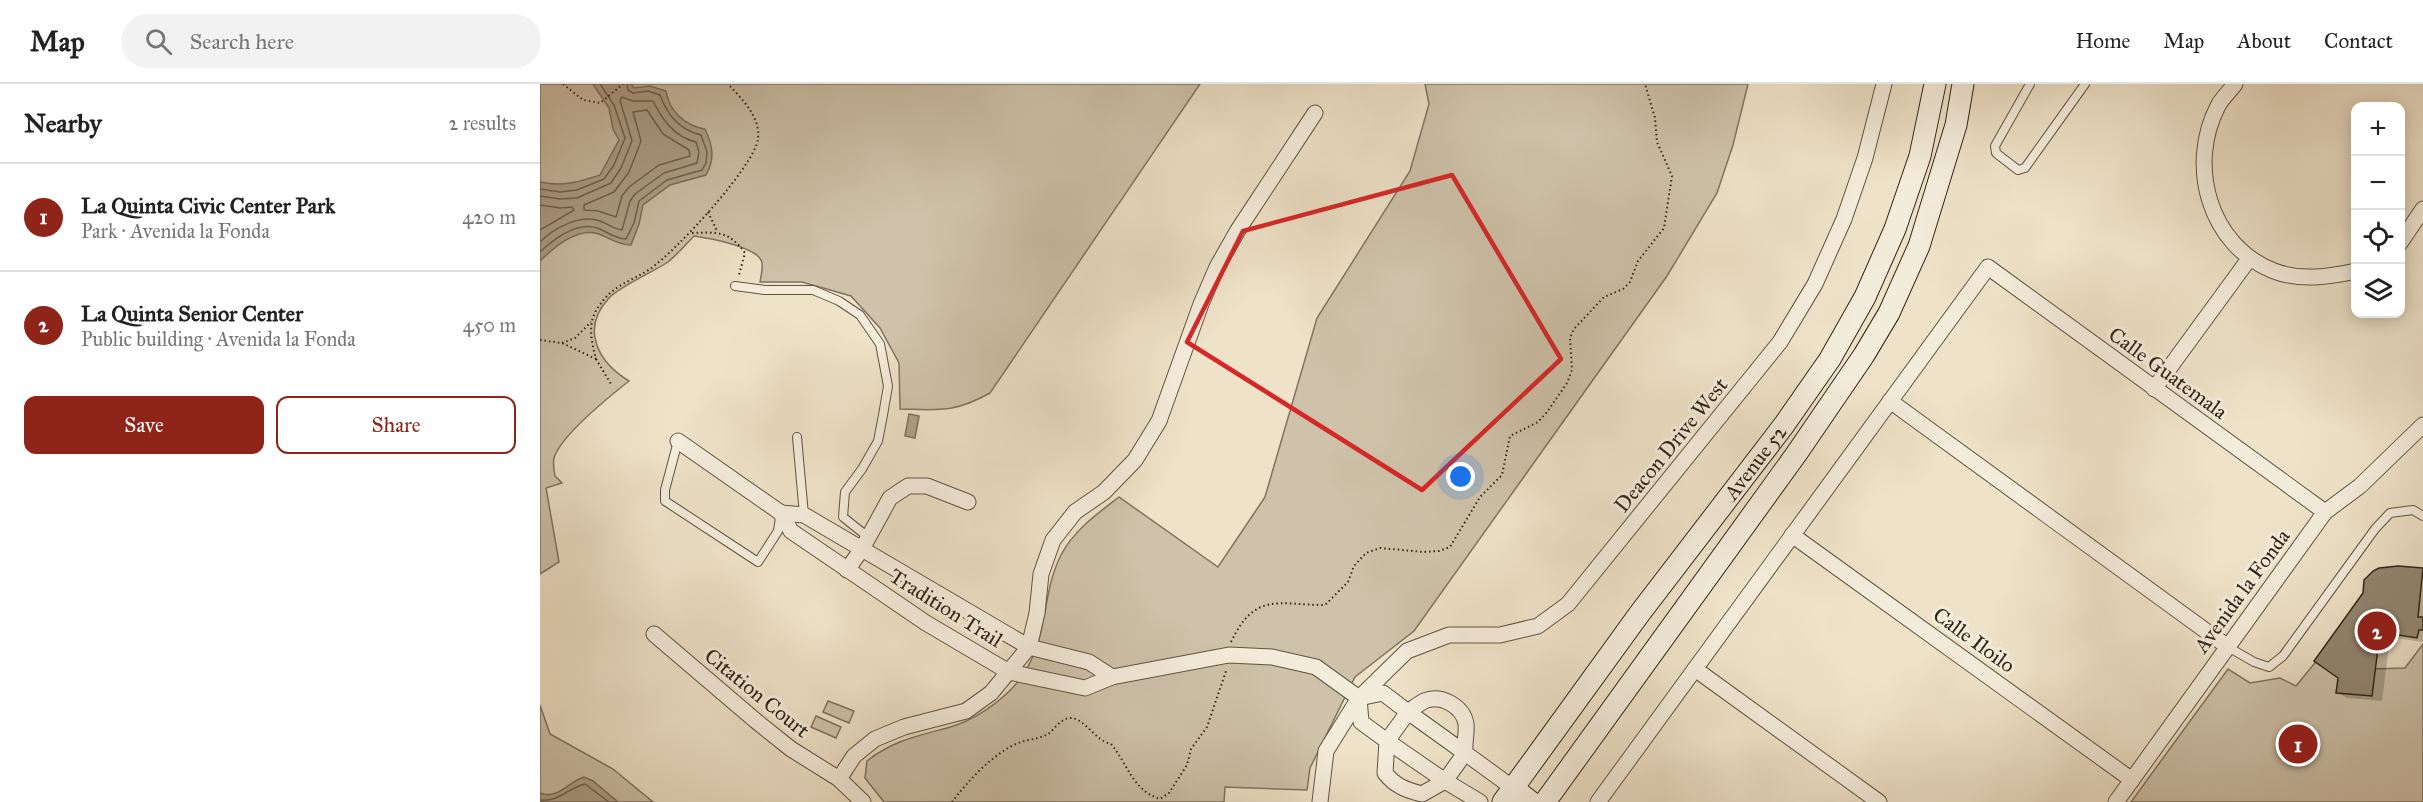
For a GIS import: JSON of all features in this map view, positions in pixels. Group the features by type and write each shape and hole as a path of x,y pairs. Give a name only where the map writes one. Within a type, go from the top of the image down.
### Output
{"main road":[{"name":"Avenue 52","path":"1508,795 1640,613 1784,425 1830,359 1865,297 1895,229 1920,156 1935,84"},
{"name":"Avenue 52","path":"1545,802 1797,453 1864,356 1888,313 1919,246 1956,125 1963,84"},
{"path":"1508,795 1531,802"}],"street":[{"name":"Deacon Drive West","path":"1320,802 1326,751 1359,698 1407,651 1449,635 1500,635 1538,626 1568,604 1589,581 1780,342 1815,284 1844,219 1865,158 1884,84"},
{"path":"2235,84 2219,104 2208,131 2202,162 2207,192 2215,216 2228,236 2249,259 2276,272 2305,278 2351,272"},
{"path":"839,779 854,756 875,739 904,726 966,711 991,693 1029,647 1037,613 1041,574 1053,540 1075,512 1104,492 1135,460 1159,421 1201,304 1217,267 1238,230 1315,113"},
{"path":"2405,236 2423,209"},
{"path":"2154,389 2249,259"},
{"name":"Calle Guatemala","path":"1890,401 1988,267 2325,512"},
{"path":"1599,802 1890,401 2228,647"},
{"name":"Avenida la Fonda","path":"2116,802 2325,512 2360,486 2423,425"},
{"name":"Tradition Trail","path":"678,441 781,513 791,531 926,623 1009,672 1085,688 1112,677 1229,655 1272,657 1316,667 1359,698"},
{"path":"847,570 890,498 908,486 927,486 968,502"},
{"name":"Tradition Trail","path":"781,513 804,516 865,543 1029,647 1089,662 1112,677"},
{"name":"Calle Iloilo","path":"1792,535 2132,780"},
{"name":"Citation Court","path":"654,634 791,749 839,779 864,802"},
{"path":"1695,669 1879,802"},
{"path":"1480,802 1445,781 1360,722 1359,698 1383,693 1465,753 1508,795"},
{"path":"1439,699 1453,704 1461,712 1466,724 1465,753 1445,781 1422,794 1406,790 1393,783 1385,773 1387,741 1408,712 1425,701 1439,699"}],"lane":[{"path":"2030,84 1995,146 1996,153 2018,170 2025,168 2085,84"},
{"path":"735,286 765,290 813,290 839,301 860,315 880,344 888,386 884,415 878,441 866,463 845,492 843,517 865,543"},
{"path":"796,437 804,516"},
{"path":"678,441 665,490 665,501 758,562 778,531 781,513"},
{"path":"2228,647 2254,662 2269,667 2283,656 2375,529 2390,513 2413,510 2423,516"}],"path":[{"path":"562,84 583,100 600,103 623,84"},
{"path":"562,343 574,338 591,322 598,307 613,289 650,269 691,233 750,158 758,138 754,120 745,101 728,84"},
{"path":"952,802 967,782 994,759 1020,742 1049,733 1064,719 1070,718 1085,725 1101,742 1111,744 1140,788 1150,796 1160,799 1169,793 1187,765 1191,749 1207,727 1225,677 1231,640 1258,608 1271,603 1325,605 1348,582 1354,566 1366,553 1380,548 1424,552 1439,551 1450,547 1480,497 1502,475 1510,436 1538,422 1567,383 1572,370 1570,338 1574,329 1604,297 1623,289 1630,282 1638,261 1664,228 1672,176 1657,142 1655,118 1645,84"},
{"path":"708,213 718,232"},
{"path":"691,233 718,232 735,240 746,253 735,286"},
{"path":"591,322 592,344 596,359 611,384"},
{"path":"540,340 562,343 596,359"}],"highlighted area":[{"path":"1452,175 1561,359 1422,490 1187,342 1243,231"}],"shaded area":[{"path":"540,84 1200,84 990,393 966,404 937,410 900,409 899,363 880,328 851,296 802,282 760,282 762,263 759,257 732,244 694,236 668,262 614,294 600,310 594,333 601,355 629,381 576,427 558,449 554,458 555,476 562,483 546,488 559,562 540,574"},
{"path":"1425,84 1748,84 1733,145 1717,193 1667,276 1414,631 1355,677 1310,768 1307,790 1225,787 1224,802 884,802 865,778 867,761 895,744 957,725 976,716 993,705 1016,684 1035,652 1054,571 1061,555 1079,530 1119,497 1218,567 1265,497 1317,318 1410,171 1429,104"},
{"path":"2423,644 2423,802 2131,802 2228,669 2250,683 2280,678 2296,686 2318,659 2370,669 2405,668"},
{"path":"828,701 854,711 849,723 823,712"},
{"path":"540,705 550,734 613,769 653,802 540,802"},
{"path":"816,716 841,727 836,738 811,727"}],"water":[{"path":"593,84 631,84 634,88 650,86 666,91 674,111 679,116 691,125 705,129 710,141 711,163 706,175 670,185 643,205 631,245 621,244 595,233 580,234 558,245 540,261 540,182 563,184 600,175 619,140 613,129 609,108"},
{"path":"909,414 919,416 915,438 905,436"},
{"path":"584,777 593,781 618,802 540,802 540,793 546,795 558,792"}],"building":[{"path":"2398,566 2423,568 2418,617 2423,617 2423,630 2419,630 2417,638 2380,632 2372,696 2336,693 2338,678 2314,661 2363,593 2364,580 2379,568"}],"place":[{"name":"La Quinta Senior Center","path":"2377,631"},
{"name":"La Quinta Civic Center Park","path":"2298,744"}]}
